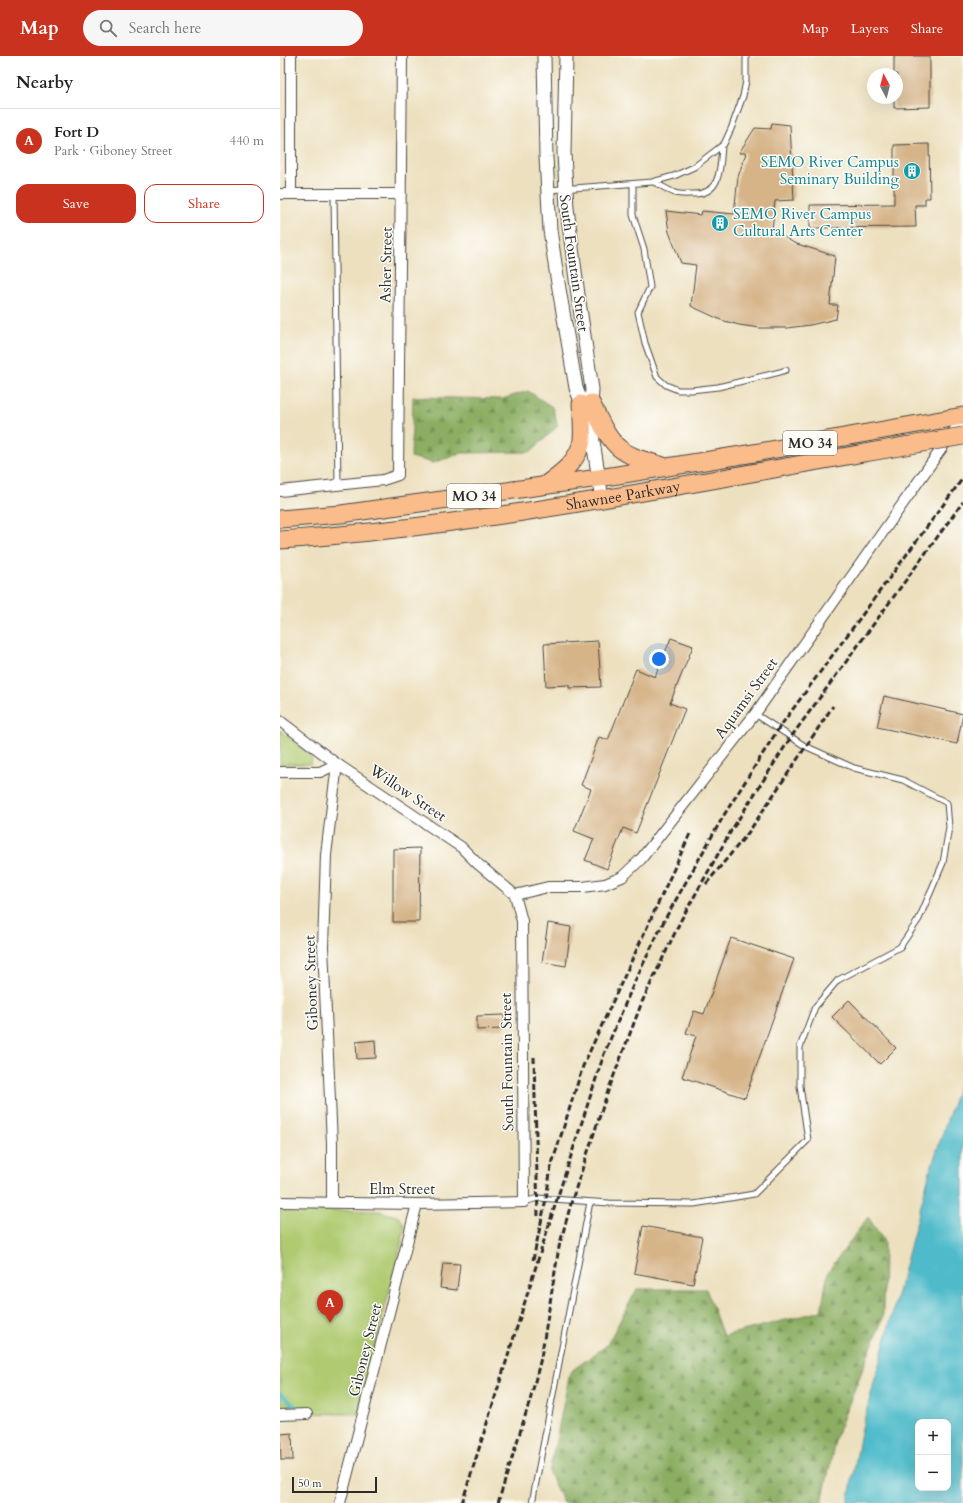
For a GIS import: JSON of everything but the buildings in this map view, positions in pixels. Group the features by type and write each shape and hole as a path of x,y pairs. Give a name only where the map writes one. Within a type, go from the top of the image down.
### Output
{"highway":[{"path":"586,404 619,448 638,458 667,467"},
{"path":"542,486 564,471 577,455 582,440 586,404"},
{"name":"Shawnee Parkway","path":"280,519 341,514 599,478 963,417"},
{"name":"Shawnee Parkway","path":"280,540 475,518 602,499 963,436"}],"street":[{"path":"291,56 291,194"},
{"name":"Asher Street","path":"338,485 383,480 398,475 402,56"},
{"name":"South Fountain Street","path":"544,56 550,230 556,277 576,388 586,404 590,422 602,499"},
{"name":"South Fountain Street","path":"566,56 564,153 567,208 592,389 586,404"},
{"path":"280,194 401,194"},
{"name":"Aquamsi Street","path":"515,895 548,887 583,887 605,884 622,877 641,859 755,714 963,417"},
{"path":"280,491 338,485"},
{"name":"Willow Street","path":"280,721 337,764 462,847 478,864 515,895"},
{"path":"280,772 320,772 337,764"},
{"name":"Giboney Street","path":"332,1202 332,1143 323,947 326,855 337,764"},
{"name":"South Fountain Street","path":"515,895 522,921 524,1202"},
{"name":"Elm Street","path":"280,1202 332,1202 363,1204 524,1202"},
{"name":"Giboney Street","path":"340,1503 418,1204"},
{"path":"280,1415 307,1414"}],"lane":[{"path":"652,182 677,194 697,194 706,192 714,187 718,181 722,146 731,129 743,96 746,81 746,56"},
{"path":"548,190 652,182 674,176 694,167 722,146"},
{"path":"633,184 633,214 644,249 650,287 638,312 645,343 658,378 666,385 678,390 691,390 718,387 786,370"},
{"path":"334,194 338,485"},
{"path":"524,1202 538,1198 590,1202 694,1204 754,1194 808,1140 800,1086 800,1047 815,1007 838,980 900,947 919,919 942,863 948,827 947,803 903,780 854,768 805,746 755,714"},
{"path":"532,1503 590,1202"}],"green space":[{"path":"528,391 552,407 558,426 530,452 462,453 433,463 411,457 413,397 502,399"},
{"path":"280,730 312,756 311,764 280,764"},
{"path":"280,1210 379,1211 399,1217 404,1225 404,1232 358,1414 280,1413"},
{"path":"868,1217 884,1241 883,1318 836,1436 822,1503 563,1503 549,1473 570,1372 607,1345 637,1289 706,1289 723,1336 821,1311 828,1272"}],"water":[{"path":"963,1073 963,1503 848,1503 861,1432 930,1171"}],"waterway":[{"path":"280,1393 296,1407"}],"railway":[{"path":"462,1503 604,1054 634,983 665,919 724,815 779,728 963,478"},
{"path":"498,1503 531,1397 541,1358 559,1247 572,1200 608,1091 642,1002 681,920 731,831 791,737 963,502"},
{"path":"706,884 748,833 833,706"},
{"path":"533,1260 551,1167 583,1066 690,834"},
{"path":"534,1057 538,1217"}],"place":[{"name":"SEMO River Campus Seminary Building","path":"912,171"},
{"name":"SEMO River Campus Cultural Arts Center","path":"720,223"},
{"name":"Fort D","path":"330,1323"}]}
